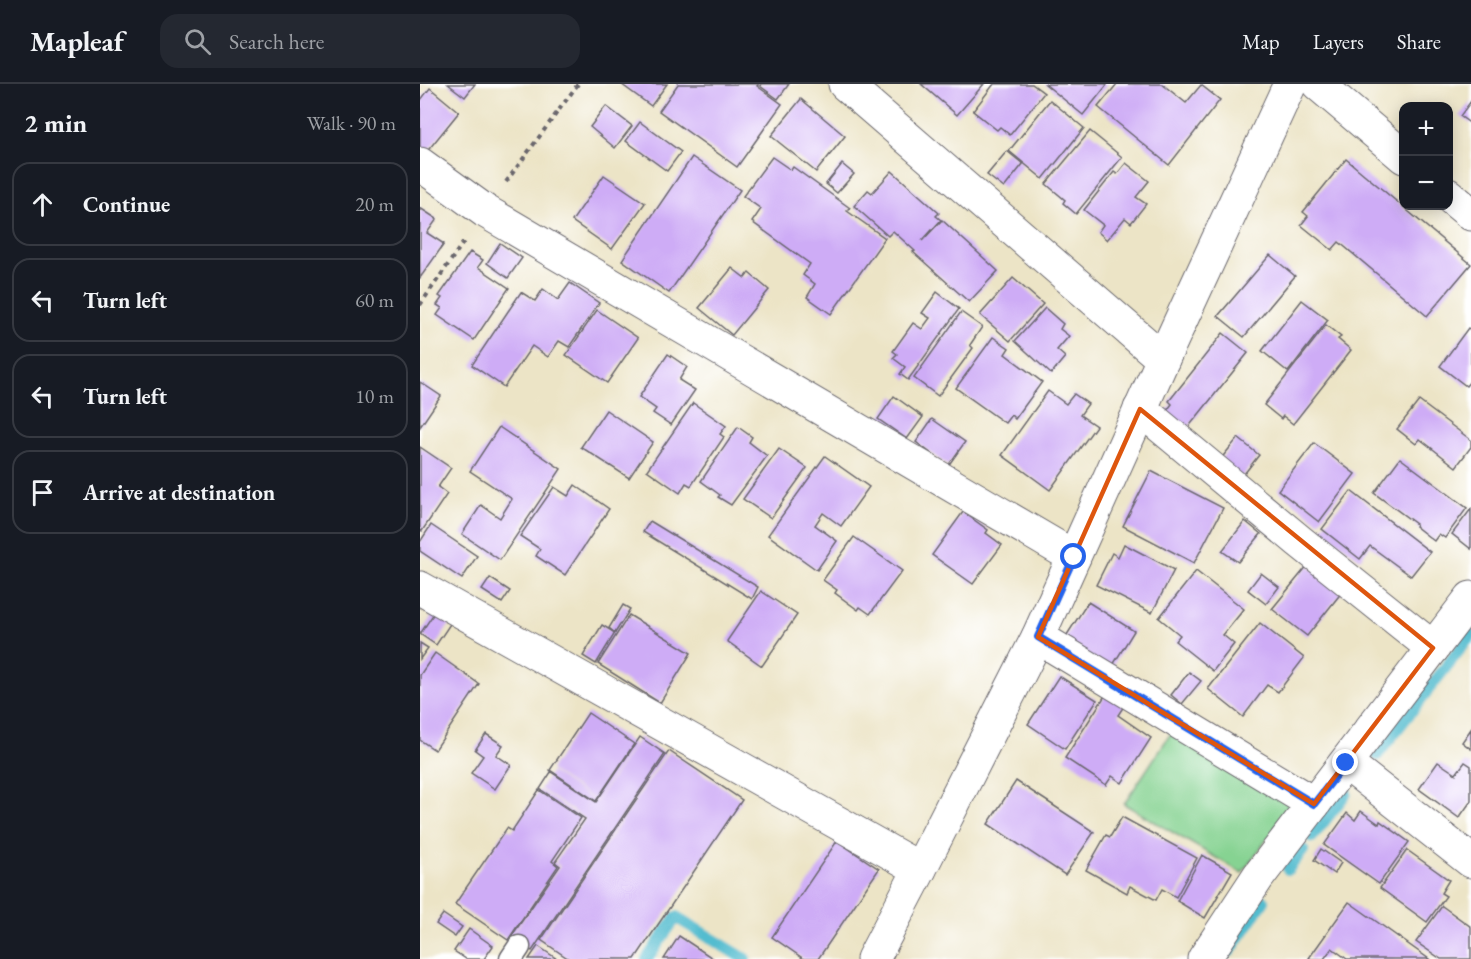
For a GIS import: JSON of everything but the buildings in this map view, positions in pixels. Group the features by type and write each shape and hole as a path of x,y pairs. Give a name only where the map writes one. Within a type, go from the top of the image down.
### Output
{"street":[{"path":"845,84 1163,359"},
{"path":"873,959 1038,637 1290,84"},
{"path":"1318,84 1403,156"},
{"path":"420,164 485,211 1074,557"},
{"path":"1453,198 1471,214"},
{"path":"1140,409 1433,648"},
{"path":"420,588 921,869"},
{"path":"1204,959 1258,877 1471,598"},
{"path":"1038,637 1314,804"},
{"path":"1346,763 1471,861"}],"path":[{"path":"420,305 578,84"}],"highlighted area":[{"path":"1140,409 1433,648 1314,804 1038,637"}],"green space":[{"path":"1173,730 1296,800 1242,873 1124,804"}],"waterway":[{"path":"1377,755 1471,635"},
{"path":"1312,837 1346,793"},
{"path":"1288,869 1303,850"},
{"path":"1230,951 1264,901"},
{"path":"647,959 676,917 745,959"}],"route":[{"path":"1074,557 1038,637 1314,804 1346,763"}]}
